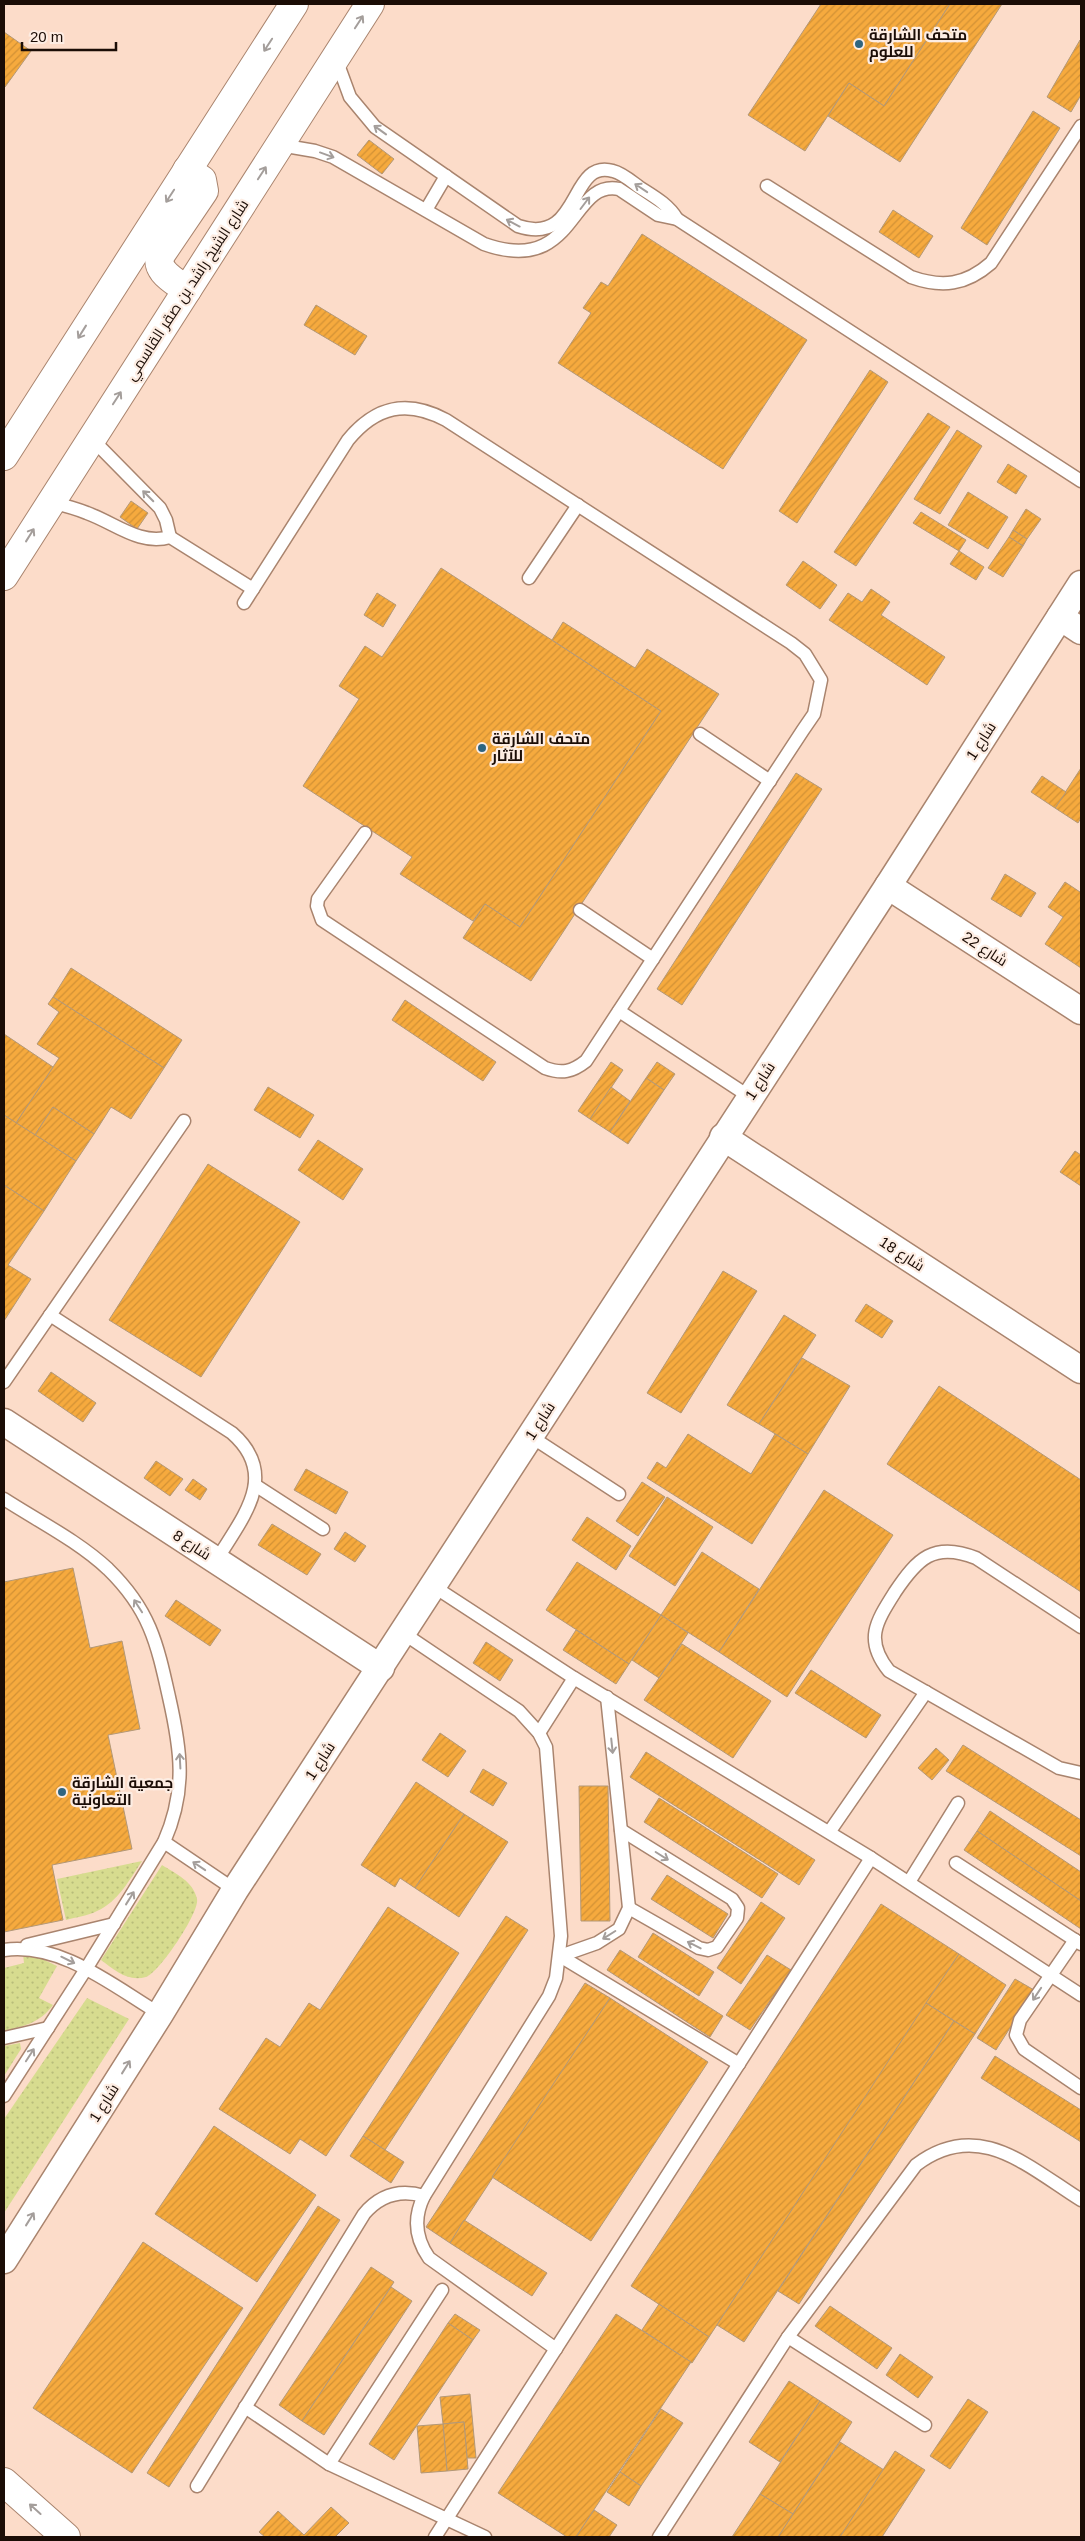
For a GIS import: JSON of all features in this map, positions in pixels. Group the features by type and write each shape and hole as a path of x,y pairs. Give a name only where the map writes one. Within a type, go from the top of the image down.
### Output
{"main road":[{"path":"4,456 294,4"},
{"name":"شارع الشيخ راشد بن صقر القاسمي","path":"4,576 370,4"},
{"path":"187,170 202,180 204,191 162,252 159,262 161,269 187,290"},
{"path":"4,2481 66,2537"}],"street":[{"name":"شارع 1","path":"4,2260 160,2014 234,1890 403,1633 723,1138 888,886 1071,624 1081,584"},
{"name":"شارع 22","path":"888,886 1081,1011"},
{"name":"شارع 18","path":"723,1138 1081,1370"},
{"name":"شارع 8","path":"4,1422 380,1668"}],"lane":[{"path":"336,58 350,97 366,118 508,220 528,230 551,228 560,220 585,180 591,174 605,170 622,175 667,206 677,219 1081,481"},
{"path":"768,186 911,276 927,283 945,284 962,282 978,274 991,263 1081,126"},
{"path":"280,145 315,151 333,157 484,244 510,251 524,251 551,242 562,234 590,197 603,188 619,189 658,215 677,219"},
{"path":"426,210 446,176"},
{"path":"244,603 348,440 360,425 375,415 393,408 411,408 430,411 791,643 805,654 821,680 820,696 814,714 586,1061 577,1068 567,1072 556,1072 545,1068 328,925 318,914 318,899 365,833"},
{"path":"91,438 160,508 166,520 170,537"},
{"path":"50,502 88,513 141,538 155,540 170,537 254,588"},
{"path":"529,578 578,505"},
{"path":"700,734 770,780"},
{"path":"580,910 653,959"},
{"path":"619,1011 750,1097"},
{"path":"4,1382 184,1121"},
{"path":"50,1315 232,1433 241,1441 253,1462 255,1485 249,1506 216,1561"},
{"path":"530,1436 619,1494"},
{"path":"255,1485 323,1529"},
{"path":"4,1499 89,1554 107,1568 136,1603 157,1643 179,1743 179,1794 174,1820 164,1842 86,1969 4,2096"},
{"path":"1081,1626 976,1558 963,1552 949,1551 928,1556 911,1568 879,1618 874,1631 875,1646 880,1660 889,1671 1059,1768 1081,1773"},
{"path":"433,1586 574,1678 830,1832 1081,1995"},
{"path":"403,1633 519,1711 539,1733 546,1748 560,1916 560,1956 556,1978 549,1996 424,2196 418,2208 417,2235 421,2247 429,2258 556,2348"},
{"path":"539,1733 574,1678"},
{"path":"830,1832 926,1692"},
{"path":"560,1956 597,1943 619,1928 630,1908 607,1697"},
{"path":"909,1882 958,1803"},
{"path":"621,1830 732,1899 738,1908 737,1918 717,1947 708,1950 699,1948 630,1908"},
{"path":"164,1842 234,1890"},
{"path":"435,2537 871,1858"},
{"path":"956,1863 1078,1942 1050,1974 1020,2020 1016,2035 1024,2049 1081,2088"},
{"path":"4,1950 114,1924"},
{"path":"17,1948 46,1952 86,1969 160,2014"},
{"path":"560,1956 739,2064"},
{"path":"4,2038 48,2028"},
{"path":"659,2537 788,2337 905,2177 929,2155 960,2145 976,2144 992,2148 1007,2154 1081,2200"},
{"path":"197,2486 368,2210 380,2199 390,2195 413,2193 424,2196"},
{"path":"329,2464 442,2290"},
{"path":"788,2337 925,2425"},
{"path":"245,2407 329,2464 485,2537"}],"green space":[{"path":"142,1861 123,1889 111,1902 93,1913 66,1920 57,1879"},
{"path":"162,1865 192,1887 197,1899 196,1906 186,1928 160,1965 146,1977 133,1978 116,1971 101,1960"},
{"path":"23,1954 38,1957 57,1966 39,1998 53,2005 37,2020 4,2031 4,1968 24,1963"},
{"path":"87,1998 129,2019 4,2213 4,2119"},
{"path":"20,2043 21,2049 4,2076 4,2046"}],"building":[{"name":"متحف الشارقة للعلوم","path":"821,4 950,4 884,106 849,83 805,151 748,115"},
{"name":"متحف الشارقة للعلوم","path":"950,4 1002,4 900,162 828,116 849,83 884,106"},
{"path":"4,32 31,51 5,87 4,85"},
{"path":"1080,40 1081,95 1071,112 1047,97"},
{"path":"1033,111 1060,128 987,245 961,228"},
{"path":"369,140 394,159 382,174 357,155"},
{"path":"893,210 933,236 919,258 879,232"},
{"path":"642,234 807,340 723,469 558,363 591,313 583,308 601,282 608,286"},
{"path":"316,305 367,336 355,355 304,325"},
{"path":"870,370 888,382 797,523 779,511"},
{"path":"928,413 950,427 856,566 834,552"},
{"path":"957,430 982,446 940,514 914,499"},
{"path":"1008,464 1027,476 1016,494 997,482"},
{"path":"968,492 1008,517 988,549 948,525"},
{"path":"131,501 148,513 137,529 120,517"},
{"path":"1026,509 1041,519 1027,539 1013,530"},
{"path":"921,512 966,540 959,551 913,523"},
{"path":"1013,530 1027,539 1023,546 1009,537"},
{"path":"1009,537 1023,546 1003,577 988,568"},
{"path":"959,551 984,567 976,580 950,564"},
{"path":"803,561 837,585 820,609 786,585"},
{"name":"متحف الشارقة للآثار","path":"441,568 661,711 520,927 485,904 473,921 400,874 412,857 303,786 359,699 339,686 365,646 382,657"},
{"path":"871,589 890,602 881,615 945,657 927,685 829,620 848,593 862,602"},
{"path":"377,593 396,605 383,627 364,615"},
{"name":"متحف الشارقة للآثار","path":"563,622 635,668 647,649 719,694 531,981 463,938 485,904 520,927 661,711 552,640"},
{"path":"1081,768 1081,818 1078,823 1055,808"},
{"path":"796,773 822,789 682,1005 657,989"},
{"path":"1042,776 1066,792 1055,808 1031,792"},
{"path":"1005,874 1036,893 1021,917 991,899"},
{"path":"1065,882 1080,892 1081,890 1081,968 1045,944 1063,917 1048,907"},
{"path":"71,968 182,1040 164,1068 53,997"},
{"path":"53,997 164,1068 131,1119 111,1107 94,1134 53,1107 35,1135 16,1123 59,1058 37,1044 59,1012 48,1004"},
{"path":"405,1000 496,1062 483,1081 392,1020"},
{"path":"4,1034 53,1067 16,1123 4,1115"},
{"path":"611,1062 623,1070 590,1119 578,1111"},
{"path":"657,1062 675,1074 664,1090 646,1078"},
{"path":"646,1078 664,1090 628,1144 610,1132"},
{"path":"268,1087 314,1115 300,1138 254,1110"},
{"path":"611,1087 630,1101 610,1132 590,1119"},
{"path":"53,1107 94,1134 76,1161 35,1135"},
{"path":"4,1115 76,1161 44,1211 4,1185"},
{"path":"318,1140 363,1169 343,1200 298,1170"},
{"path":"1075,1151 1081,1155 1081,1186 1060,1172"},
{"path":"208,1164 300,1222 201,1377 109,1320"},
{"path":"4,1185 44,1211 8,1265 31,1279 4,1321"},
{"path":"723,1271 757,1291 681,1413 647,1393"},
{"path":"866,1304 893,1321 882,1338 855,1321"},
{"path":"784,1315 816,1335 759,1424 727,1405"},
{"path":"802,1358 850,1386 808,1454 759,1424"},
{"path":"51,1372 96,1403 83,1422 38,1391"},
{"path":"939,1386 1081,1480 1081,1592 887,1464"},
{"path":"688,1434 751,1474 775,1434 808,1454 752,1544 647,1478 657,1462 666,1468"},
{"path":"156,1461 183,1479 170,1496 144,1478"},
{"path":"306,1469 348,1492 336,1514 294,1490"},
{"path":"193,1479 207,1489 200,1500 185,1490"},
{"path":"642,1482 665,1497 638,1536 616,1521"},
{"path":"824,1490 893,1535 787,1697 719,1652"},
{"path":"667,1497 713,1527 675,1586 629,1556"},
{"path":"587,1517 631,1546 616,1570 572,1540"},
{"path":"272,1524 321,1554 307,1575 258,1545"},
{"path":"345,1532 366,1546 355,1562 334,1549"},
{"path":"702,1552 759,1589 719,1652 661,1615"},
{"path":"577,1562 661,1615 629,1664 546,1610"},
{"name":"جمعية الشارقة التعاونية","path":"73,1568 90,1648 122,1641 140,1729 108,1735 132,1849 52,1865 63,1920 4,1932 4,1582"},
{"path":"176,1600 221,1630 210,1646 165,1616"},
{"path":"661,1615 688,1633 659,1678 632,1660"},
{"path":"576,1630 629,1664 616,1684 563,1650"},
{"path":"486,1642 513,1660 500,1681 473,1663"},
{"path":"682,1644 771,1701 733,1758 644,1700"},
{"path":"811,1670 881,1715 866,1738 795,1693"},
{"path":"440,1733 466,1751 448,1777 422,1760"},
{"path":"963,1745 1081,1820 1081,1856 946,1771"},
{"path":"936,1748 949,1760 932,1780 918,1768"},
{"path":"646,1752 815,1860 799,1885 630,1777"},
{"path":"483,1769 507,1783 493,1806 470,1792"},
{"path":"416,1782 464,1814 415,1888 400,1878 395,1887 361,1865"},
{"path":"579,1786 608,1786 610,1921 581,1921"},
{"path":"659,1798 778,1874 762,1898 644,1822"},
{"path":"990,1811 1081,1872 1081,1901 977,1831"},
{"path":"464,1814 508,1842 459,1917 415,1888"},
{"path":"977,1831 1081,1901 1081,1929 964,1850"},
{"path":"667,1875 728,1914 713,1938 651,1899"},
{"path":"761,1902 785,1918 741,1984 717,1968"},
{"path":"881,1904 959,1954 709,2337 631,2286"},
{"path":"388,1907 459,1953 326,2156 300,2139 290,2154 219,2109 266,2038 280,2047 309,2003 320,2010"},
{"path":"506,1916 528,1930 385,2150 363,2136"},
{"path":"653,1933 714,1972 699,1996 638,1957"},
{"path":"620,1950 723,2016 710,2037 607,1970"},
{"path":"959,1954 1006,1985 975,2034 926,2003"},
{"path":"767,1955 791,1970 750,2030 726,2015"},
{"path":"1015,1979 1034,1990 996,2050 977,2038"},
{"path":"585,1983 610,1998 450,2243 426,2227"},
{"path":"610,1998 708,2062 591,2241 492,2177"},
{"path":"926,2003 954,2021 744,2342 717,2325"},
{"path":"954,2021 975,2034 799,2304 778,2291"},
{"path":"995,2056 1081,2110 1081,2142 981,2078"},
{"path":"214,2126 316,2195 257,2282 155,2214"},
{"path":"363,2136 404,2162 391,2183 350,2156"},
{"path":"318,2206 340,2220 169,2487 147,2473"},
{"path":"464,2220 547,2273 532,2296 450,2243"},
{"path":"143,2242 243,2308 132,2473 33,2408"},
{"path":"371,2267 394,2282 302,2421 279,2405"},
{"path":"391,2287 412,2301 324,2435 302,2421"},
{"path":"659,2304 709,2337 692,2363 642,2330"},
{"path":"830,2306 892,2348 877,2369 815,2326"},
{"path":"455,2314 480,2330 473,2340 448,2323"},
{"path":"616,2314 691,2362 576,2537 567,2537 498,2493"},
{"path":"448,2323 473,2340 394,2460 369,2444"},
{"path":"900,2354 933,2377 918,2398 886,2375"},
{"path":"789,2381 820,2401 780,2462 749,2442"},
{"path":"470,2394 476,2458 467,2458 464,2422 443,2424 440,2397"},
{"path":"968,2399 988,2412 950,2469 930,2456"},
{"path":"820,2401 852,2422 793,2514 760,2494"},
{"path":"661,2409 683,2423 641,2486 620,2472"},
{"path":"464,2422 468,2469 447,2471 443,2424"},
{"path":"443,2424 447,2471 421,2473 417,2426"},
{"path":"840,2442 884,2470 840,2537 778,2537"},
{"path":"895,2451 925,2470 882,2537 840,2537"},
{"path":"620,2472 641,2486 629,2506 607,2492"},
{"path":"760,2494 793,2514 778,2537 732,2537"},
{"path":"331,2507 349,2523 335,2537 265,2537 259,2532 278,2511 304,2535"},
{"path":"594,2510 617,2525 609,2537 576,2537"}],"place":[{"name":"متحف الشارقة للعلوم","path":"859,44"},
{"name":"متحف الشارقة للآثار","path":"482,748"},
{"name":"جمعية الشارقة التعاونية","path":"62,1792"}]}
